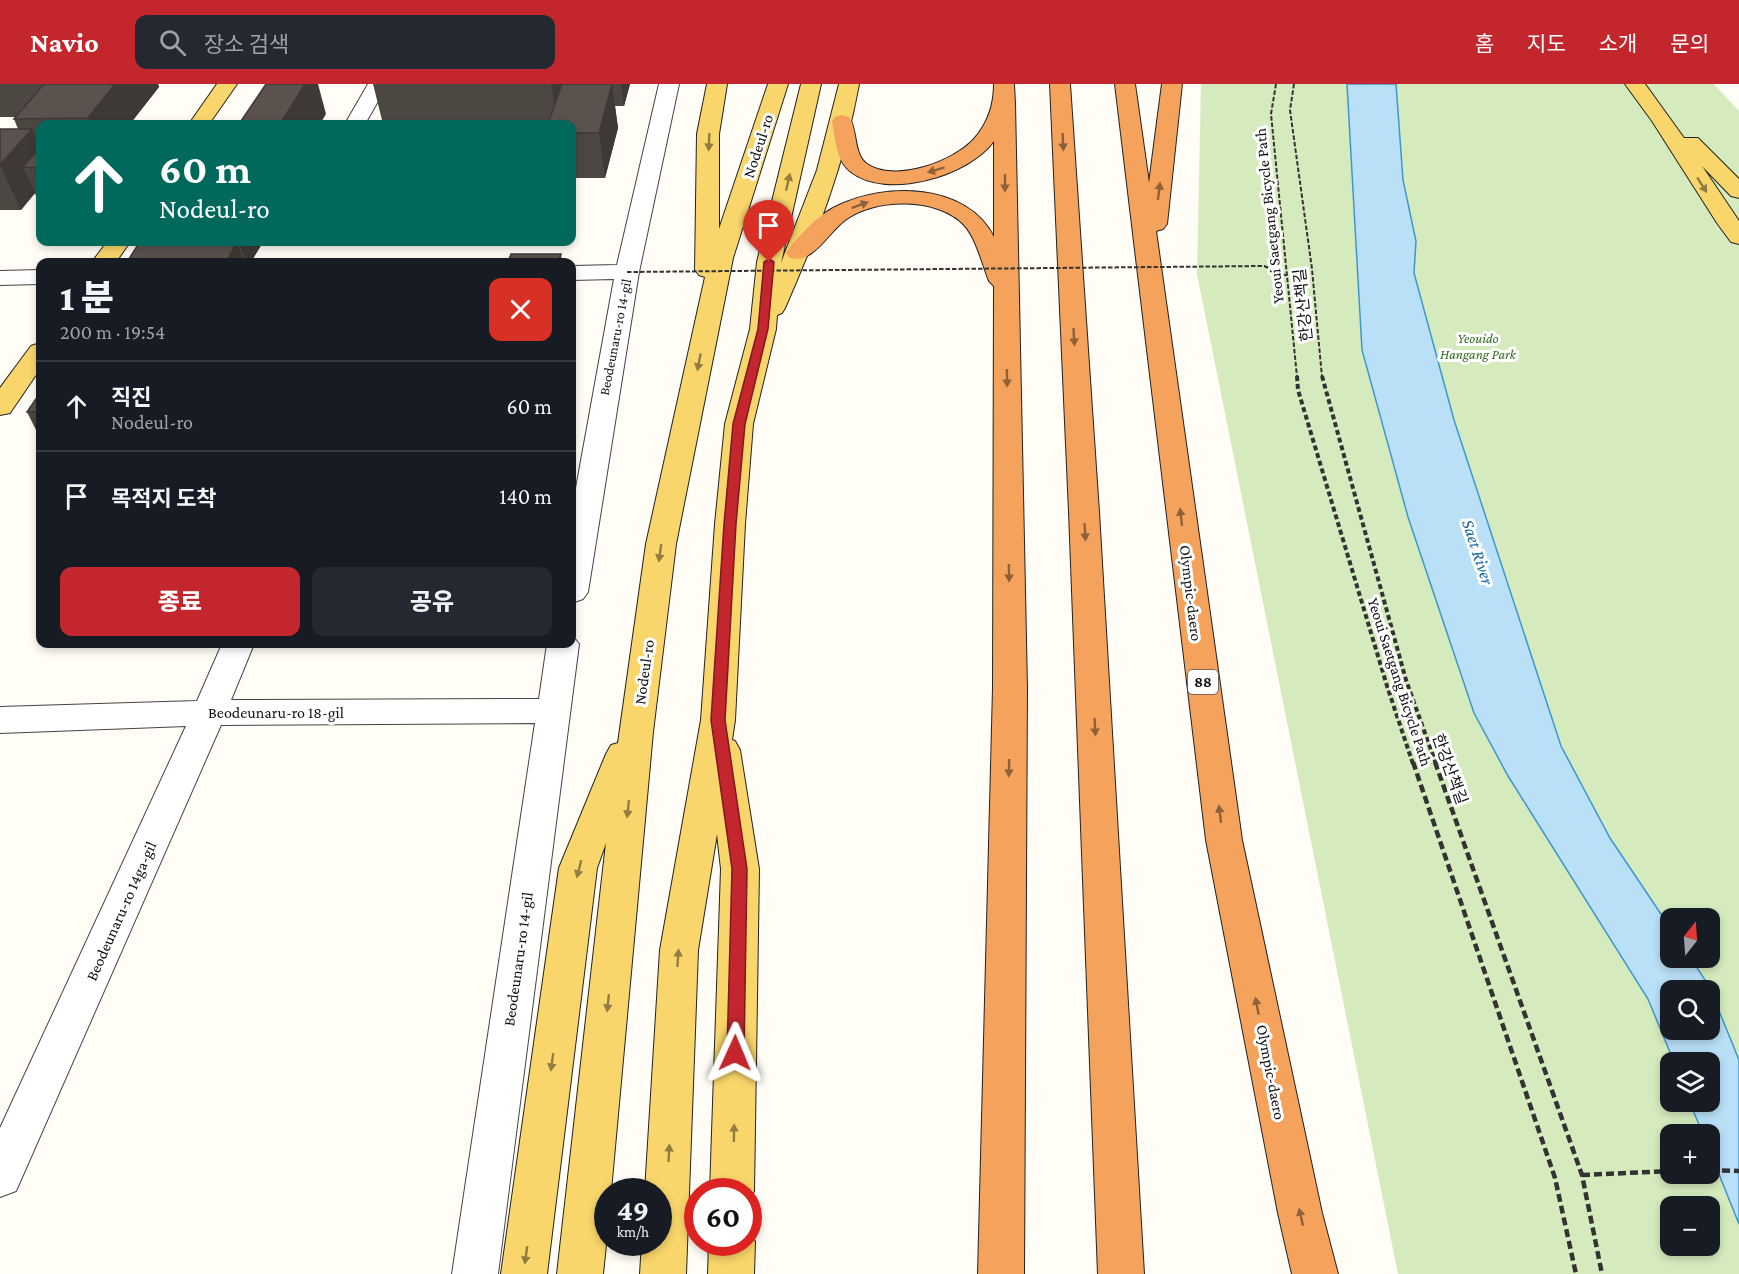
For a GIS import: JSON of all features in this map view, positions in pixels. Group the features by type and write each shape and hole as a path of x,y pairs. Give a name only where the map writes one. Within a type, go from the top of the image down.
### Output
{"highway":[{"path":"1060,84 1122,1274"},
{"name":"Olympic-daero","path":"1125,84 1224,840 1300,1213 1315,1274"},
{"path":"1149,270 1172,84"},
{"path":"843,121 849,155 859,168 874,174 902,177 934,172 961,161 981,145 1005,94"},
{"path":"1000,1274 1010,688 1005,94"},
{"path":"798,253 842,212 869,202 908,197 936,202 958,209 974,223 1006,293"}],"main road":[{"path":"202,120 227,84"},
{"path":"706,323 708,134 717,84"},
{"name":"Nodeul-ro","path":"580,1274 638,716 661,544 721,258 778,84"},
{"path":"663,1274 679,950 718,720 730,524 739,424 763,329 769,262 811,84"},
{"path":"763,329 798,253 843,121 849,84"},
{"path":"1635,84 1656,110 1739,191"},
{"path":"1656,110 1718,211 1739,237"},
{"path":"0,407 36,357"},
{"path":"524,1274 578,868 638,716"},
{"path":"718,720 740,869 732,1178"},
{"path":"731,1274 732,1256"}],"street":[{"path":"357,120 378,84"},
{"name":"Beodeunaru-ro 14-gil","path":"576,567 627,272 669,84"},
{"path":"576,273 627,272"},
{"path":"0,278 36,277"},
{"name":"Beodeunaru-ro 14ga-gil","path":"0,1176 236,648"},
{"name":"Beodeunaru-ro 14-gil","path":"475,1274 562,648"},
{"name":"Beodeunaru-ro 18-gil","path":"0,720 209,713 552,711"}],"path":[{"name":"Yeoui Saetgang Bicycle Path","path":"1276,84 1271,114 1298,390 1387,686 1555,1178 1576,1274"},
{"name":"한강산책길","path":"1294,84 1290,110 1312,269 1323,384 1406,680 1582,1175 1602,1274"},
{"path":"627,272 1264,266 1287,276"},
{"path":"1720,1170 1739,1171"},
{"path":"1582,1175 1660,1171"}],"green space":[{"name":"Yeouido Hangang Park","path":"1201,84 1714,84 1739,111 1739,1274 1398,1274 1197,274"}],"water":[{"name":"Saet River","path":"1347,84 1396,84 1403,180 1416,241 1414,273 1454,420 1561,746 1610,838 1660,913 1660,968 1697,968 1705,980 1660,980 1660,1028 1648,999 1508,776 1474,713 1408,517 1362,350"},
{"path":"1720,1013 1739,1060 1739,1224 1720,1177 1720,1124 1699,1124 1694,1112 1720,1112 1720,1052 1670,1052 1665,1040 1720,1040"}],"building":[{"path":"44,84 115,84 88,118 14,119"},
{"path":"266,84 305,84 282,120 242,120"},
{"path":"562,84 612,84 599,133 576,133 576,120 549,120"},
{"path":"0,129 32,129 0,165"},
{"path":"36,152 36,168 23,167"},
{"path":"137,246 235,246 228,258 130,258"},
{"path":"511,254 561,254 560,258 510,258"},
{"path":"36,399 36,412 27,412"}],"route":[{"path":"735,1053 740,869 718,720 730,524 739,424 763,329 769,262"}]}
